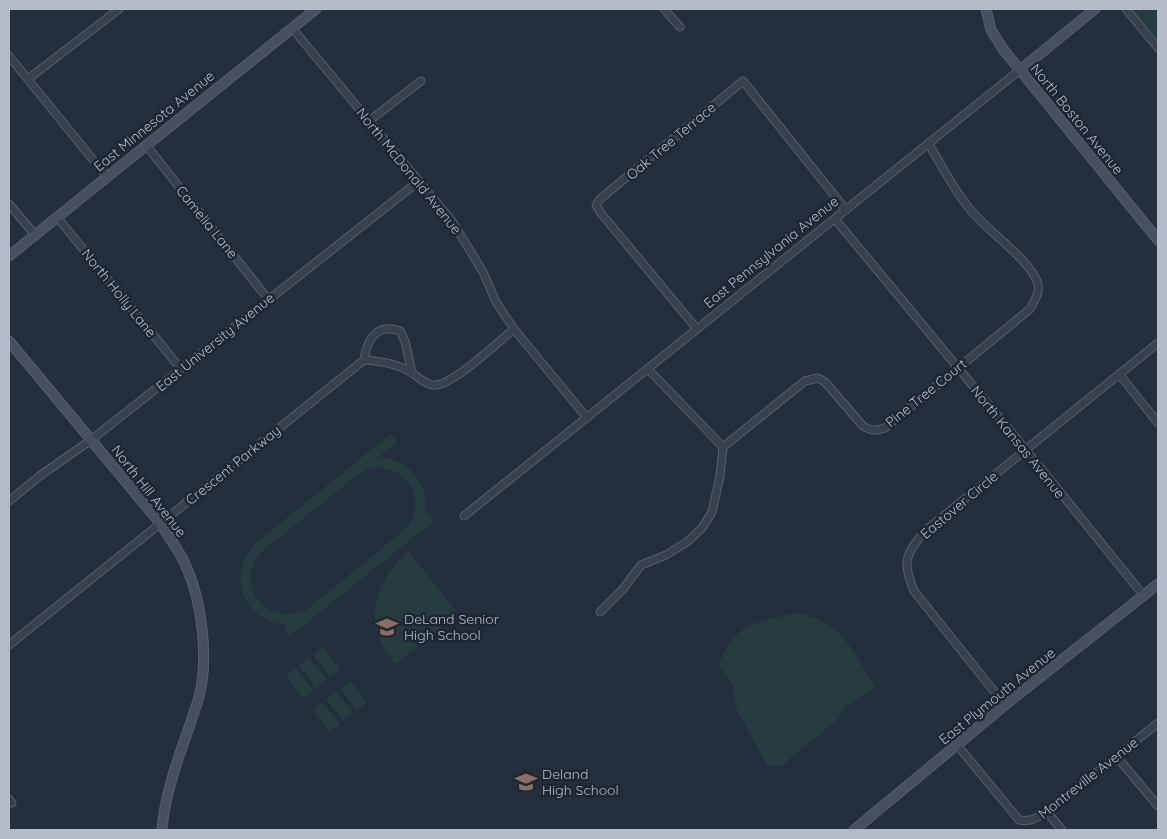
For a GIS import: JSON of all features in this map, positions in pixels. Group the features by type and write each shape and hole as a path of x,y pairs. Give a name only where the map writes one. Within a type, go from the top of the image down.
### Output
{"street":[{"path":"28,79 119,9"},
{"name":"East Minnesota Avenue","path":"9,256 316,9"},
{"path":"664,9 680,28"},
{"name":"North Boston Avenue","path":"986,9 991,30 1003,49 1158,240"},
{"name":"East Pennsylvania Avenue","path":"464,516 1095,9"},
{"path":"1126,9 1158,48"},
{"name":"North McDonald Avenue","path":"292,28 452,221 483,272 496,302 514,329 587,418"},
{"path":"9,56 107,176"},
{"path":"369,121 421,81"},
{"name":"Oak Tree Terrace","path":"697,329 596,205 600,199 743,81 846,210"},
{"name":"Pine Tree Court","path":"723,448 805,381 818,378 825,382 863,426 869,430 876,431 885,428 1030,309 1036,300 1037,281 1027,265 969,209 954,188 928,143"},
{"name":"Camelia Lane","path":"146,145 268,299"},
{"name":"East University Avenue","path":"9,501 41,475 91,440 419,181"},
{"path":"9,204 34,235"},
{"name":"North Holly Lane","path":"57,216 181,369"},
{"name":"North Kansas Avenue","path":"835,219 1144,596"},
{"path":"412,373 405,341 400,331 383,328 374,335 365,352 364,360 378,361 412,373 422,381 433,386 448,381 514,329"},
{"name":"North Hill Avenue","path":"9,341 160,523 186,565 195,589 201,621 203,648 199,695 166,804 162,830"},
{"name":"Eastover Circle","path":"1005,705 914,591 906,572 907,559 915,543 925,530 1158,343"},
{"name":"Crescent Parkway","path":"9,645 364,360"},
{"path":"600,612 623,589 641,565 666,555 687,542 702,528 712,512 719,480 723,448 648,369"},
{"path":"1119,374 1158,423"},
{"name":"East Plymouth Avenue","path":"854,830 958,746 1005,705 1158,584"},
{"name":"Montreville Avenue","path":"958,746 1019,820 1027,821 1036,819 1047,812 1158,723"},
{"path":"1117,757 1158,806"},
{"path":"1047,812 1062,830"}],"green space":[{"path":"1130,9 1158,9 1158,42"},
{"path":"391,434 397,442 379,457 400,463 415,475 421,483 424,492 425,514 428,512 435,520 290,636 284,628 287,625 271,622 258,615 249,605 243,594 242,567 248,553 258,541","holes":["377,467 389,469 407,480 415,498 412,519 406,529 306,610 292,614 279,613 267,609 253,591 251,579 253,566 260,553 356,476 366,470"]},
{"path":"408,551 455,610 455,616 396,664 378,635 375,606 379,591 386,578"},
{"path":"797,613 826,624 836,631 853,650 875,687 845,707 837,720 781,766 767,765 735,706 733,685 718,664 730,643 745,628 762,621"},
{"path":"323,647 340,669 330,677 313,655"},
{"path":"309,658 327,680 316,688 299,666"},
{"path":"296,668 313,690 303,698 286,676"},
{"path":"350,681 367,702 357,710 340,689"},
{"path":"336,691 353,713 343,721 326,699"},
{"path":"322,702 340,724 330,732 312,710"}],"place":[{"name":"DeLand Senior High School","path":"387,627"},
{"name":"Deland High School","path":"526,782"}]}
